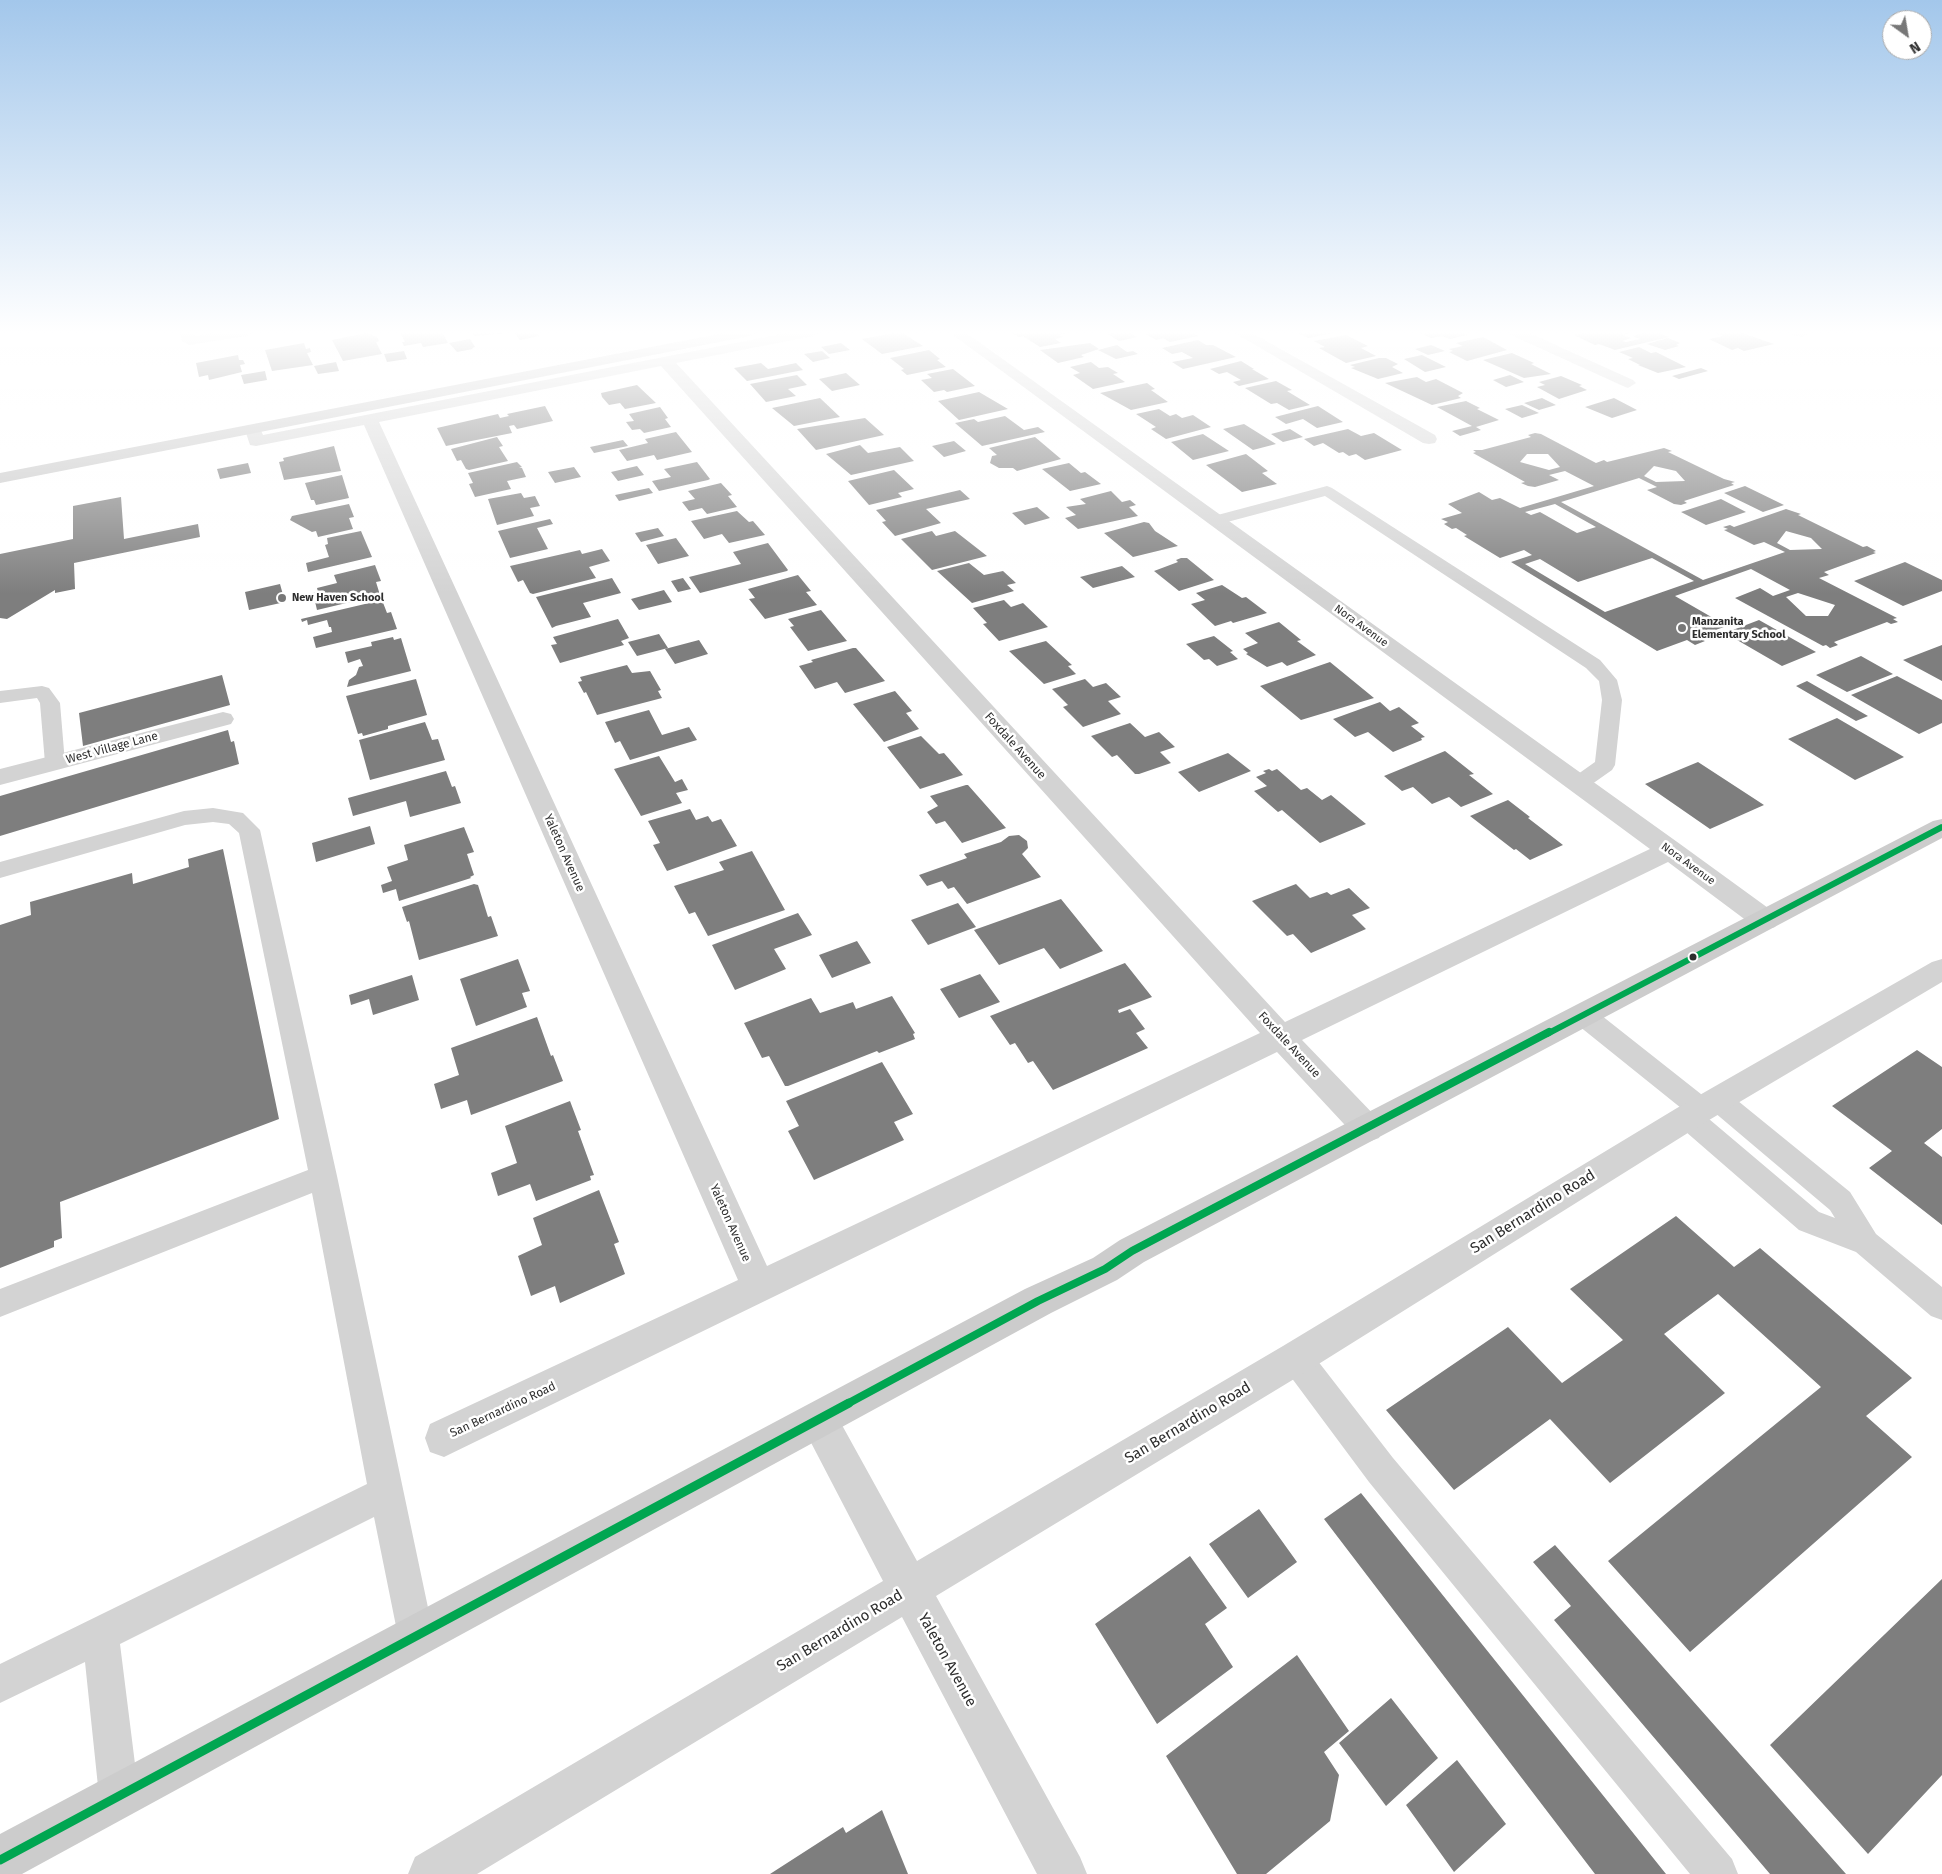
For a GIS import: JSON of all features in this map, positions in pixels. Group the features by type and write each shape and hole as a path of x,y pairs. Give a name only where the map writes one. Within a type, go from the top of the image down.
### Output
{"main road":[{"path":"0,478 306,419"},
{"path":"0,1860 819,1420 1038,1300 1105,1269 1132,1251 1942,827"}],"street":[{"path":"253,430 256,441 362,419"},
{"name":"Yaleton Avenue","path":"370,419 759,1288"},
{"name":"Foxdale Avenue","path":"718,419 1281,1037 1368,1128"},
{"name":"Nora Avenue","path":"1077,419 1765,920"},
{"path":"1394,419 1429,439"},
{"name":"West Village Lane","path":"0,777 223,719"},
{"name":"San Bernardino Road","path":"444,1438 1670,850"},
{"name":"San Bernardino Road","path":"432,1874 1296,1358 1703,1109 1942,969"},
{"name":"Yaleton Avenue","path":"819,1420 909,1590 1064,1874"}],"lane":[{"path":"1216,520 1327,491 1575,650 1593,664 1608,680 1612,700 1605,765 1578,784"},
{"path":"0,697 42,692 50,703 56,762"},
{"path":"0,870 184,818 213,815 235,818 249,830 323,1176 416,1636"},
{"path":"1583,1015 1703,1109 1809,1221 1866,1243 1942,1306"},
{"path":"0,1303 323,1176"},
{"path":"1296,1358 1381,1470 1717,1874"},
{"path":"0,1684 386,1493"},
{"path":"100,1635 119,1796"}],"building":[{"path":"474,419 552,419 553,421 517,429 514,425 509,426 512,433 446,446 437,428"},
{"path":"633,419 665,419 671,427 644,433 640,429 632,430 626,422 634,421"},
{"path":"786,419 827,419 794,426"},
{"path":"867,419 884,435 816,450 797,429"},
{"path":"972,419 978,422 989,419 1010,419 1024,430 1038,427 1045,432 982,446 955,423"},
{"path":"1144,419 1200,419 1211,427 1166,439 1151,429 1156,427"},
{"path":"1279,419 1301,419 1286,424"},
{"path":"1304,419 1339,419 1343,422 1317,428"},
{"path":"1460,419 1499,420 1476,427 1481,430 1460,436 1452,431 1472,426"},
{"path":"1244,424 1276,444 1253,450 1223,429"},
{"path":"1290,429 1303,437 1283,442 1271,434"},
{"path":"1348,429 1361,436 1374,433 1402,450 1365,460 1356,454 1349,456 1343,452 1339,453 1323,443 1314,446 1304,439"},
{"path":"676,432 692,452 657,460 654,455 627,461 619,450 648,443 645,439"},
{"path":"1203,434 1229,451 1193,460 1171,442"},
{"path":"1541,434 1596,463 1664,448 1672,451 1668,452 1724,479 1735,482 1731,483 1734,485 1684,501 1687,503 1681,505 1674,504 1647,490 1657,487 1639,478 1561,502 1703,580 1785,552 1764,542 1754,545 1724,530 1728,529 1723,527 1730,525 1734,527 1786,509 1801,514 1798,515 1863,547 1867,546 1876,551 1873,552 1876,553 1824,572 1829,575 1819,578 1897,618 1893,619 1898,622 1891,624 1887,622 1834,642 1838,645 1830,648 1826,645 1823,646 1735,598 1760,588 1773,596 1790,590 1751,569 1675,596 1727,626 1698,636 1705,641 1695,645 1687,640 1657,651 1511,562 1532,555 1524,550 1500,558 1464,536 1467,535 1456,528 1452,529 1444,524 1448,522 1441,519 1462,513 1448,504 1479,492 1492,500 1500,498 1520,508 1594,486 1565,471 1549,475 1559,480 1535,487 1528,486 1521,483 1525,482 1473,453 1476,452 1473,450 1482,450 1531,437 1528,435","holes":["1527,454 1548,454 1560,467 1549,470 1520,462","1654,466 1676,471 1685,481 1656,482 1644,476","1555,504 1596,527 1577,533 1540,512 1531,515 1525,512","1786,531 1811,538 1822,549 1790,550 1777,543","1652,558 1694,581 1605,612 1525,564 1540,559 1578,582","1798,593 1835,605 1828,616 1806,616 1786,597"]},
{"path":"497,437 503,446 499,447 508,461 469,470 466,469 461,460 457,461 451,449"},
{"path":"1035,437 1061,459 1017,471 1013,468 999,468 990,463 992,456 997,455 989,448"},
{"path":"623,440 628,446 594,453 590,447"},
{"path":"954,441 966,451 944,457 932,446"},
{"path":"860,445 868,453 900,447 914,461 851,475 826,454"},
{"path":"334,446 341,471 284,480 279,462 284,461 283,458"},
{"path":"1246,454 1268,471 1262,473 1277,484 1242,492 1206,465"},
{"path":"517,462 522,467 519,467 522,468 526,477 507,481 511,489 475,497 469,484 473,483 468,473"},
{"path":"697,462 710,479 659,491 652,481 671,477 664,469"},
{"path":"248,463 251,473 220,479 217,469"},
{"path":"1069,463 1081,473 1085,472 1101,484 1070,491 1042,469"},
{"path":"637,466 644,475 618,481 611,472"},
{"path":"574,467 581,477 555,483 548,472"},
{"path":"894,470 914,489 898,493 902,497 869,505 848,481"},
{"path":"342,475 349,498 316,505 314,500 311,500 305,483"},
{"path":"721,483 732,495 728,496 737,507 707,514 702,508 689,511 682,502 695,499 688,491"},
{"path":"1745,486 1784,505 1763,512 1724,493"},
{"path":"649,488 653,493 619,501 615,495"},
{"path":"960,490 970,499 926,509 941,523 895,536 882,522 886,521 876,510"},
{"path":"1111,491 1122,502 1130,500 1136,505 1129,507 1138,516 1078,529 1065,518 1076,515 1066,507 1086,504 1080,499"},
{"path":"521,493 524,498 535,496 540,506 530,508 534,516 497,525 488,499"},
{"path":"121,497 124,539 198,524 200,537 74,563 75,589 55,593 55,590 7,619 0,618 0,554 73,539 73,506"},
{"path":"1721,499 1746,512 1706,525 1681,512"},
{"path":"349,504 354,517 349,518 353,529 318,537 316,531 312,532 290,520 292,516"},
{"path":"1037,507 1050,518 1025,525 1012,513"},
{"path":"737,511 749,522 753,521 765,535 729,543 722,534 704,539 691,521"},
{"path":"550,519 553,524 537,528 548,549 510,558 498,531"},
{"path":"1144,522 1149,523 1155,531 1178,546 1133,557 1104,533"},
{"path":"658,528 664,536 641,542 635,533"},
{"path":"361,531 372,557 308,572 306,563 329,557 325,545 328,544 327,538"},
{"path":"932,531 936,536 955,531 987,556 932,570 901,539"},
{"path":"676,538 689,556 658,564 646,545"},
{"path":"768,543 787,571 700,593 689,577 741,564 733,552"},
{"path":"602,549 610,561 589,567 596,578 533,594 530,593 523,580 518,582 510,566 580,550 582,554"},
{"path":"1187,558 1214,580 1179,591 1154,571 1178,562 1176,560"},
{"path":"1905,562 1942,580 1942,591 1903,606 1854,581"},
{"path":"969,563 984,575 1003,571 1016,583 1007,585 1014,591 972,603 937,571"},
{"path":"375,565 381,581 376,582 380,595 317,610 313,593 318,592 317,588 337,583 334,575"},
{"path":"1122,566 1135,577 1093,588 1080,577"},
{"path":"798,575 811,591 806,592 817,605 765,619 749,599 755,598 748,589"},
{"path":"612,578 621,593 583,603 591,617 552,628 536,597"},
{"path":"683,578 691,589 678,592 671,581"},
{"path":"280,584 285,602 249,610 245,592"},
{"path":"1222,585 1242,598 1246,597 1267,613 1215,626 1191,604 1205,600 1196,593"},
{"path":"664,590 672,602 639,610 631,599"},
{"path":"382,600 387,613 391,612 397,629 316,648 313,637 332,632 331,627 329,627 327,620 308,625 307,620 302,622 301,619"},
{"path":"1004,600 1011,607 1023,603 1048,627 999,641 983,624 987,623 973,608"},
{"path":"821,610 847,641 808,651 790,627 794,626 788,619"},
{"path":"618,619 629,638 621,641 624,645 560,663 551,645 557,644 553,637"},
{"path":"1759,620 1816,652 1782,666 1725,633"},
{"path":"1279,622 1301,640 1297,641 1316,655 1287,666 1282,662 1267,667 1246,654 1248,653 1243,649 1258,643 1245,633"},
{"path":"659,634 668,648 637,656 628,642"},
{"path":"1214,636 1233,651 1230,652 1238,659 1217,666 1209,659 1204,660 1186,644"},
{"path":"393,637 394,640 401,638 411,671 347,687 349,680 356,675 359,667 363,666 360,659 348,663 345,652 372,646 371,642"},
{"path":"699,640 708,654 675,664 665,649"},
{"path":"1046,641 1072,665 1068,666 1076,674 1044,684 1009,651"},
{"path":"1942,645 1942,681 1903,660"},
{"path":"856,648 885,681 845,693 837,682 815,689 799,666 813,662 811,660"},
{"path":"1861,656 1893,674 1847,692 1816,675"},
{"path":"1330,662 1374,698 1301,720 1260,686"},
{"path":"627,665 632,673 650,671 661,690 658,691 662,698 597,715 586,692 584,693 578,682 582,681 580,677"},
{"path":"222,675 230,705 83,746 79,713"},
{"path":"1897,676 1942,700 1942,723 1919,734 1851,695"},
{"path":"416,679 427,715 388,726 388,729 363,736 362,733 358,734 346,696"},
{"path":"1085,679 1093,687 1106,683 1121,697 1108,701 1121,714 1083,727 1063,707 1068,705 1052,689"},
{"path":"1807,681 1868,716 1856,721 1796,686"},
{"path":"895,691 912,711 906,713 919,729 884,742 853,704"},
{"path":"1380,702 1390,711 1399,707 1419,723 1411,726 1425,737 1393,752 1368,732 1355,737 1333,719"},
{"path":"649,710 662,735 689,727 697,740 630,760 620,741 615,743 605,722"},
{"path":"1837,718 1904,757 1855,780 1788,739"},
{"path":"425,722 432,740 438,739 445,760 370,780 359,740"},
{"path":"1130,723 1145,737 1159,732 1175,747 1160,752 1171,763 1135,774 1117,755 1112,757 1091,736"},
{"path":"228,730 231,742 234,741 239,764 0,836 0,796"},
{"path":"921,736 939,754 944,753 963,775 920,789 887,747"},
{"path":"1445,751 1474,774 1469,775 1493,794 1461,807 1449,797 1432,804 1413,787 1402,791 1384,776"},
{"path":"1228,753 1251,771 1199,792 1178,772"},
{"path":"659,756 675,782 682,779 688,790 676,793 682,803 641,816 614,769"},
{"path":"1698,762 1764,805 1710,829 1645,784"},
{"path":"1269,769 1272,771 1277,769 1301,790 1307,788 1322,800 1331,795 1366,824 1320,843 1282,810 1278,812 1254,791 1267,786 1256,777 1266,773 1263,771"},
{"path":"446,771 452,787 455,786 461,803 410,817 406,801 353,816 348,798"},
{"path":"966,785 1006,828 962,843 945,821 936,824 927,812 938,806 930,796"},
{"path":"1508,800 1563,845 1530,860 1470,816"},
{"path":"690,809 696,820 708,816 712,822 721,819 737,846 667,871 653,845 660,843 648,821"},
{"path":"370,826 375,844 316,862 312,843"},
{"path":"464,827 474,852 467,854 474,875 471,878 399,901 396,889 383,893 381,885 392,881 387,867 408,860 404,845"},
{"path":"1019,835 1027,841 1028,848 1022,854 1041,877 967,904 954,887 948,889 942,881 927,886 919,875 967,858 964,854 1001,842 1009,836"},
{"path":"223,849 279,1119 60,1202 62,1238 54,1241 54,1247 0,1268 0,925 31,915 30,902 132,873 133,884 189,867 188,859"},
{"path":"752,851 785,910 708,936 695,912 689,914 674,886 724,870 719,862"},
{"path":"474,884 478,885 488,917 491,916 498,936 419,960 409,921 407,922 402,907"},
{"path":"1296,884 1310,898 1327,892 1331,895 1349,888 1370,908 1352,915 1366,929 1311,953 1293,934 1287,936 1252,901"},
{"path":"1061,899 1103,951 1060,969 1044,948 999,965 974,930"},
{"path":"958,903 976,927 928,945 911,920"},
{"path":"798,913 812,935 774,949 786,969 735,990 712,945"},
{"path":"857,941 871,963 832,978 819,955"},
{"path":"518,959 530,991 522,993 527,1007 476,1026 460,979"},
{"path":"1125,963 1152,997 1118,1010 1119,1013 1130,1009 1145,1029 1136,1033 1148,1048 1053,1090 1033,1061 1028,1063 1015,1043 1010,1045 990,1016"},
{"path":"980,974 1000,1002 959,1018 940,989"},
{"path":"412,975 419,1000 373,1015 369,999 351,1005 349,995"},
{"path":"892,996 915,1033 913,1034 915,1039 879,1053 877,1051 788,1086 785,1086 769,1056 762,1058 744,1023 811,998 820,1013 853,1002 856,1009"},
{"path":"537,1017 551,1056 553,1055 563,1081 471,1115 467,1100 441,1109 434,1084 459,1075 451,1048"},
{"path":"1917,1050 1942,1067 1942,1129 1924,1143 1942,1157 1942,1225 1869,1168 1892,1151 1832,1106"},
{"path":"882,1062 913,1114 894,1122 904,1140 814,1180 788,1131 799,1126 786,1101"},
{"path":"570,1101 581,1130 578,1131 594,1175 590,1176 591,1180 536,1201 530,1184 498,1196 491,1173 517,1163 505,1126"},
{"path":"599,1190 619,1242 614,1244 625,1274 560,1303 555,1286 531,1296 518,1256 542,1245 533,1218"},
{"path":"1676,1216 1734,1267 1760,1248 1912,1378 1866,1416 1912,1457 1690,1652 1608,1561 1821,1387 1718,1294 1664,1334 1725,1393 1610,1483 1550,1419 1454,1490 1386,1410 1508,1327 1562,1383 1623,1340 1570,1289"},
{"path":"1361,1493 1666,1874 1595,1874 1324,1519"},
{"path":"1259,1509 1297,1562 1248,1598 1209,1544"},
{"path":"1555,1545 1846,1874 1770,1874 1554,1620 1571,1606 1533,1562"},
{"path":"1190,1556 1227,1608 1205,1624 1233,1667 1157,1724 1095,1624"},
{"path":"1942,1579 1942,1775 1868,1854 1770,1745"},
{"path":"1297,1655 1349,1731 1324,1752 1339,1775 1330,1821 1266,1874 1237,1874 1166,1756"},
{"path":"1391,1698 1438,1758 1386,1806 1339,1743"},
{"path":"1457,1760 1506,1824 1454,1872 1406,1805"},
{"path":"882,1810 908,1874 770,1874 843,1827 846,1833"}],"transit line":[{"path":"0,1860 1038,1301 1105,1269 1132,1251 1942,827"}],"place":[{"name":"New Haven School","path":"282,598"},
{"name":"Manzanita Elementary School","path":"1682,628"}]}
